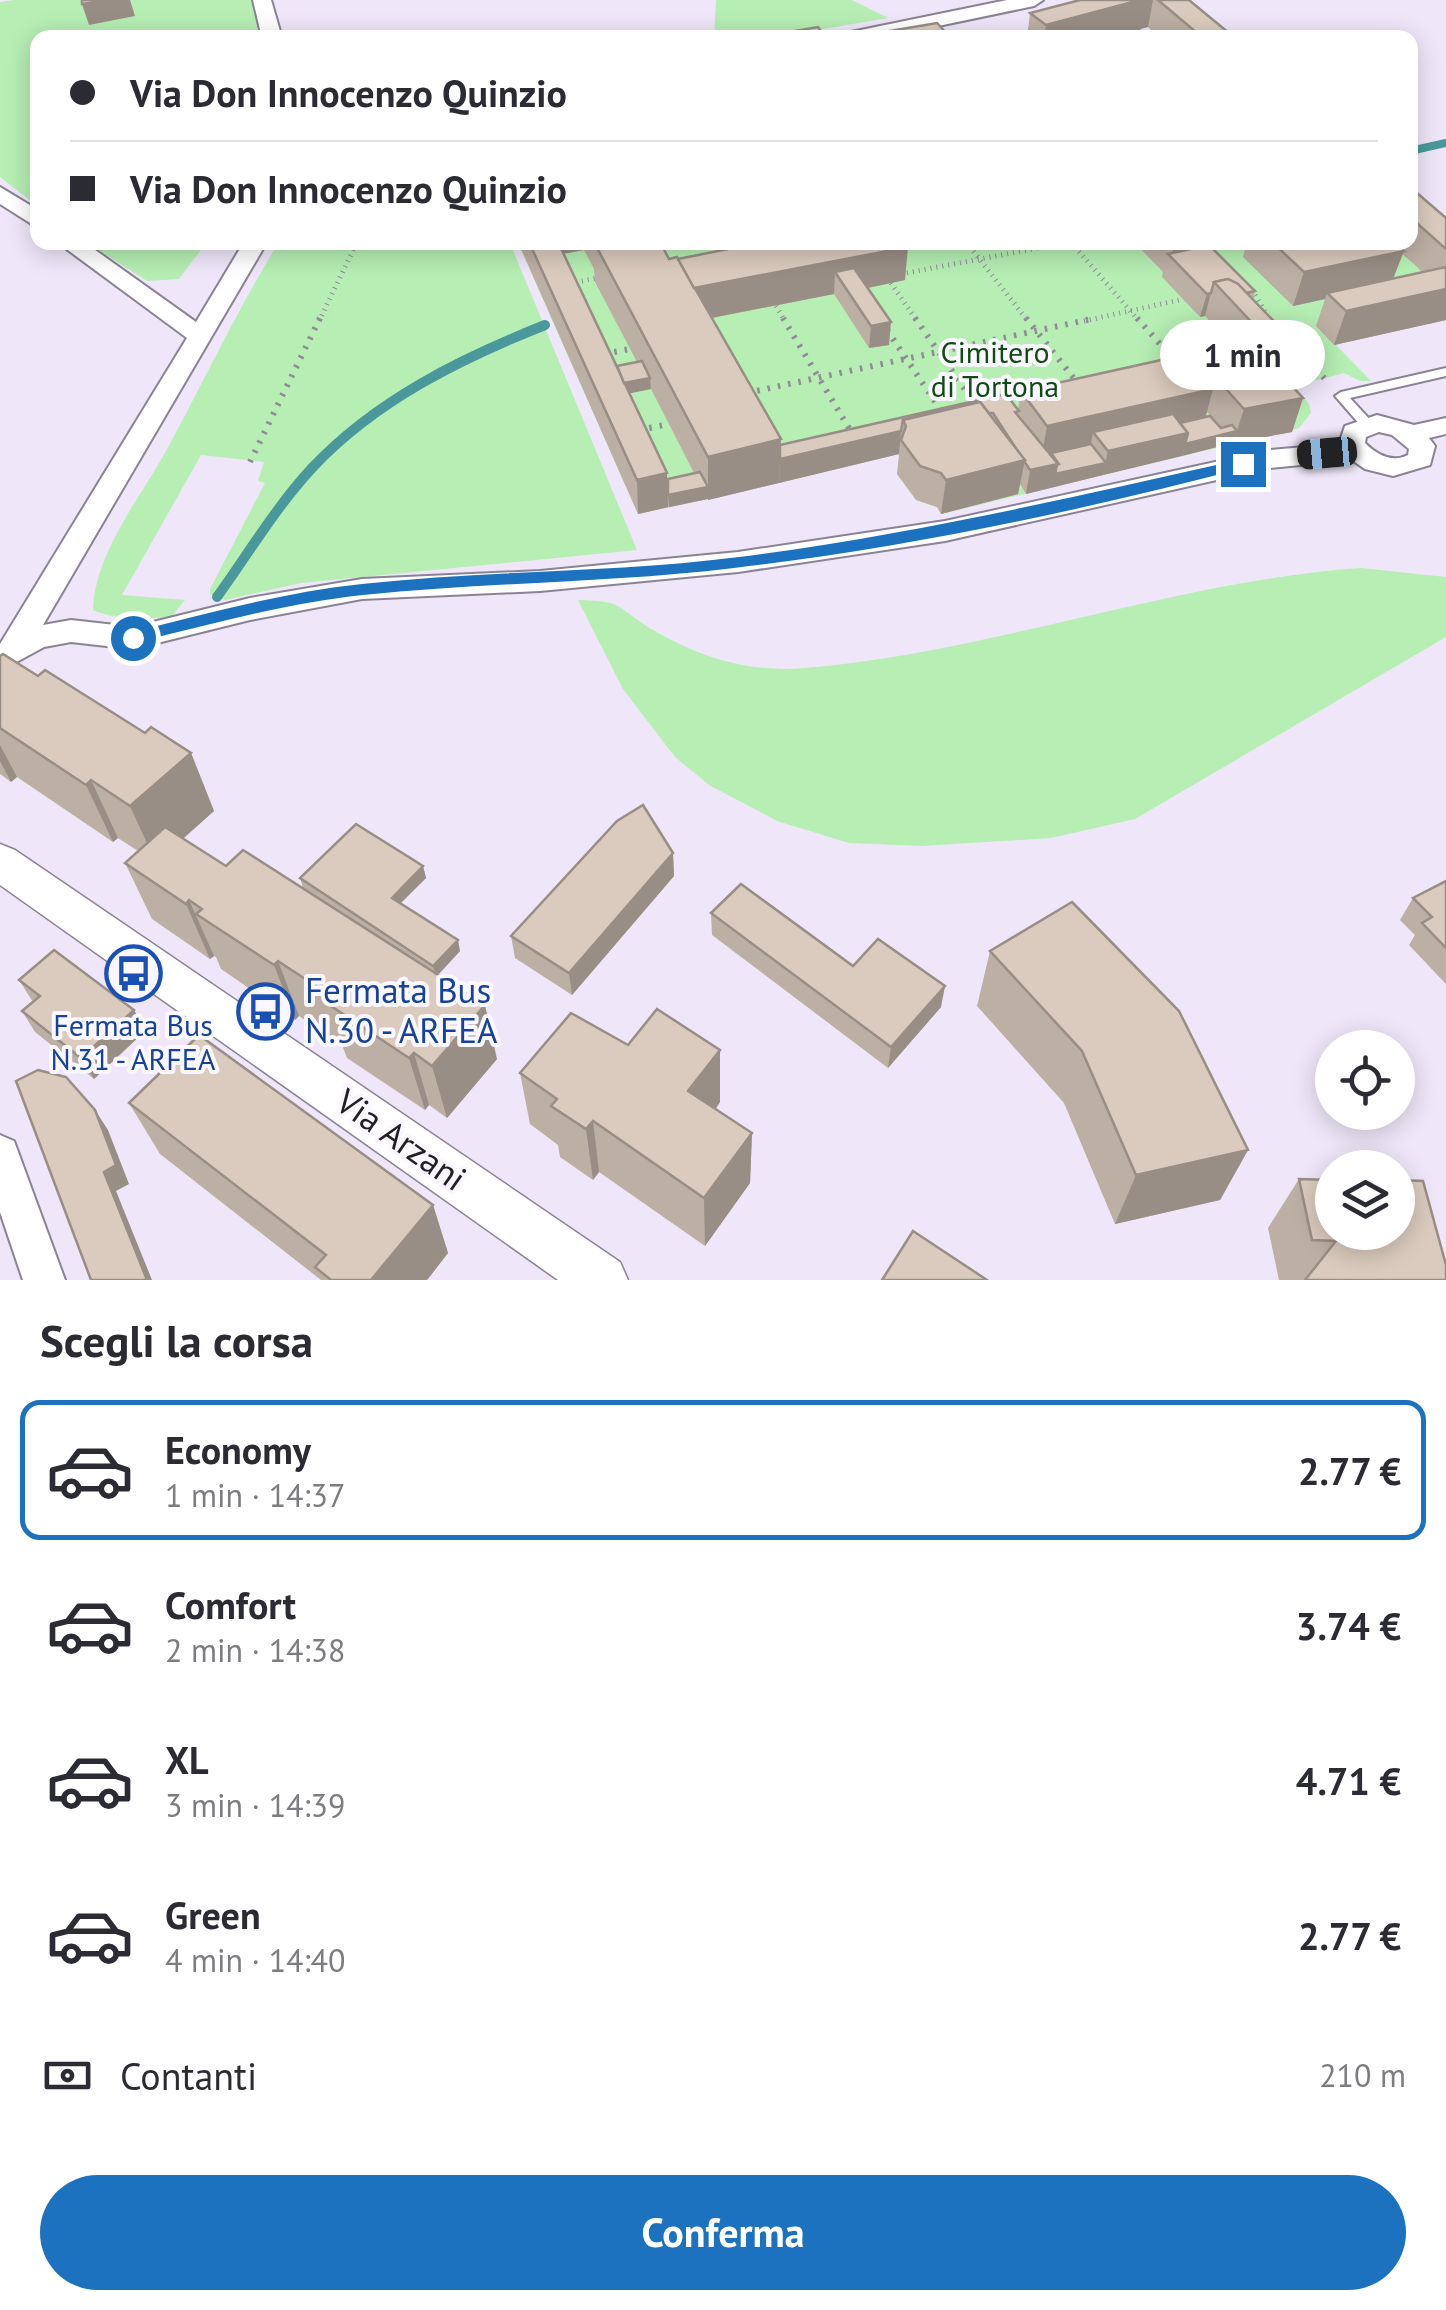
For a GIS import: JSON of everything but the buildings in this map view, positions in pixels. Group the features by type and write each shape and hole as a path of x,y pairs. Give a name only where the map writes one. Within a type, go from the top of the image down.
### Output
{"street":[{"path":"262,0 270,30"},
{"path":"890,30 1034,0"},
{"path":"0,194 30,215"},
{"path":"79,250 200,336"},
{"path":"5,660 251,250"},
{"path":"5,660 38,637 71,631 133,638 250,609 362,590 621,575 945,532 1361,437 1389,424 1446,470"},
{"path":"1417,443 1446,426"},
{"path":"1361,437 1373,462 1396,468 1415,464 1417,443"},
{"name":"Via Arzani","path":"6,870 602,1280"},
{"path":"0,1154 44,1280"}],"lane":[{"path":"1361,437 1341,396 1446,372"}],"path":[{"path":"250,462 352,250"},
{"path":"973,250 1084,391"},
{"path":"900,274 1027,250"},
{"path":"1077,250 1186,373"},
{"path":"564,284 598,278"},
{"path":"1242,280 1272,320"},
{"path":"892,283 987,421"},
{"path":"1238,289 1249,287"},
{"path":"731,396 1184,299"},
{"path":"776,306 861,450"},
{"path":"878,316 954,429"},
{"path":"1282,332 1327,381"},
{"path":"598,355 630,349"},
{"path":"633,431 669,424"}],"green space":[{"path":"252,0 261,30 30,30 30,201 0,177 0,2"},
{"path":"716,0 852,0 888,18 817,30 714,30"},
{"path":"99,250 200,250 179,279 147,281"},
{"path":"274,250 513,250 637,550 301,583 225,600 210,594 210,589 265,483 258,481 264,462 201,455 122,595 185,600 172,616 122,618 93,610 101,568 110,548"},
{"name":"Cimitero di Tortona","path":"521,250 1414,250 1446,320 1335,344 1371,381 1360,381 1344,373 1295,386 1311,413 1299,428 941,514 937,507 916,500 897,474 903,460 899,454 638,514"},
{"path":"1361,568 1446,577 1446,637 1135,819 1051,838 922,846 849,843 777,821 709,785 675,757 623,689 578,600 613,604 671,640 708,656 745,666 785,669 875,660 1221,587"}],"waterway":[{"path":"1418,149 1446,143"},
{"path":"217,597 286,499 312,468 363,422 451,367 545,325"}],"place":[{"name":"Fermata Bus N.31 - ARFEA","path":"133,973"},
{"name":"Fermata Bus N.30 - ARFEA","path":"266,1011"}],"route":[{"path":"133,638 250,609 362,590 621,575 945,532 1243,464"}]}
